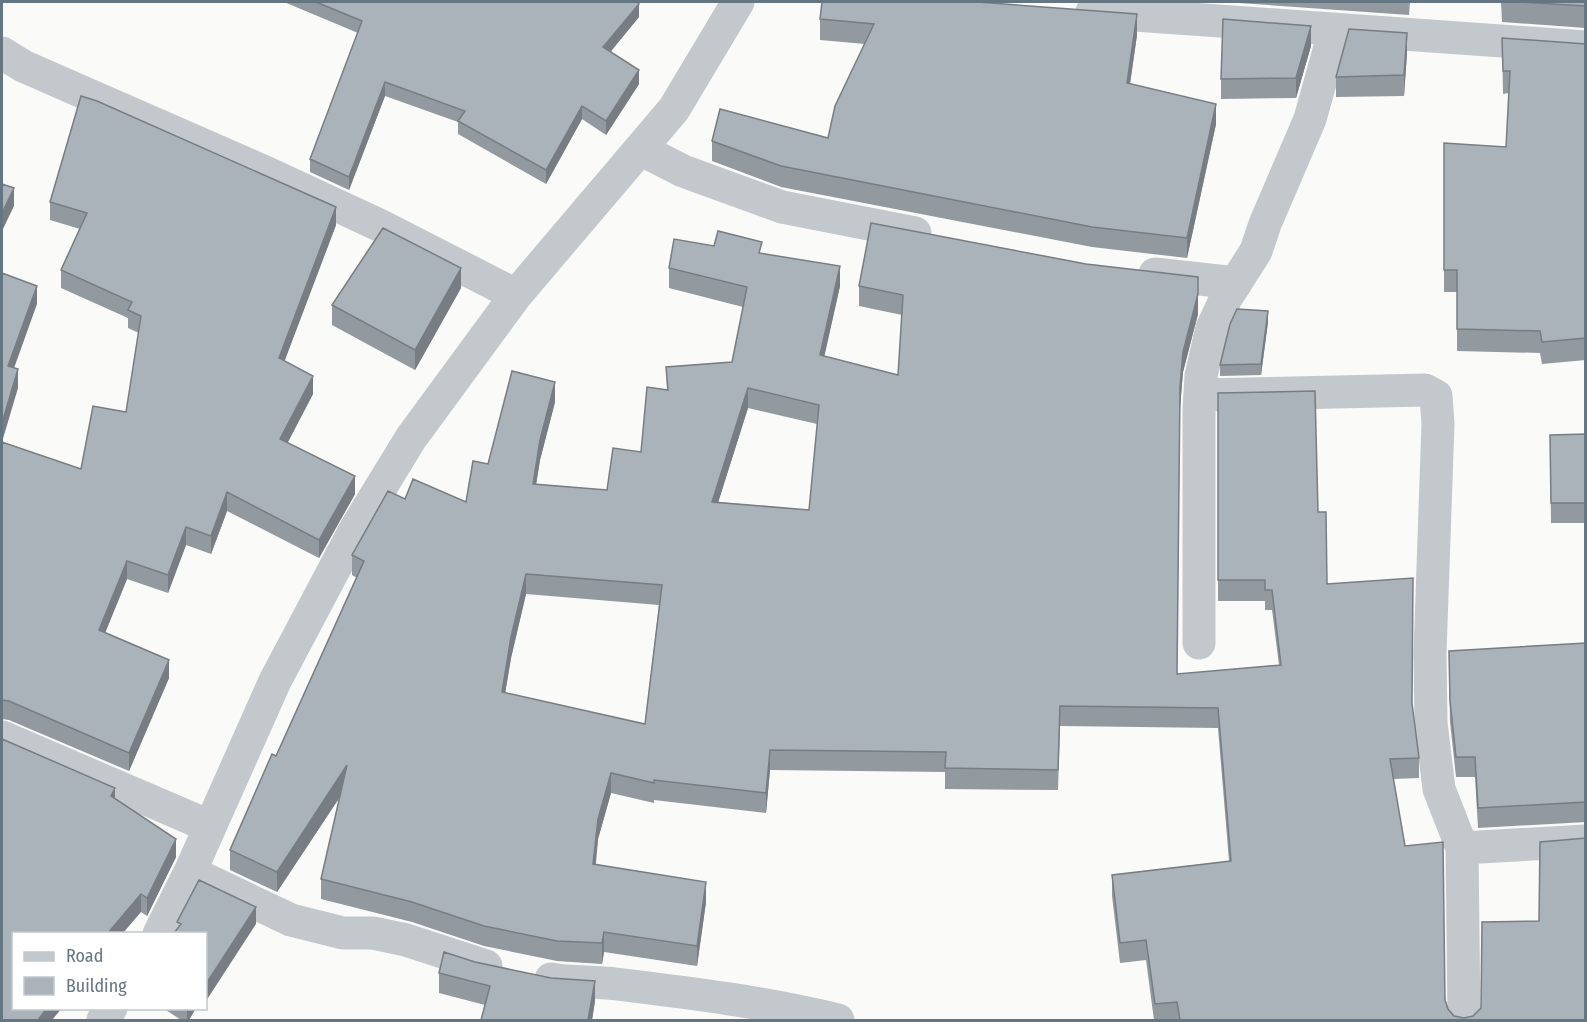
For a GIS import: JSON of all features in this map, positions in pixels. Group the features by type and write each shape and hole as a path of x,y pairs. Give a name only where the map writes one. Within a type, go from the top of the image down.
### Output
{"street":[{"path":"160,932 190,872 208,826 275,681 356,528 411,438 516,295 674,109 738,2"},
{"path":"1058,10 1586,47"},
{"path":"1199,643 1197,474 1200,395 1212,328 1256,251 1265,224 1310,119 1335,29"},
{"path":"2,53 23,66 379,225 516,295"},
{"path":"640,149 683,171 782,207 945,239"},
{"path":"1124,271 1236,283"},
{"path":"1200,395 1328,390 1425,390 1436,396 1438,424 1430,653 1435,761 1439,789 1462,848 1464,1020"},
{"path":"1430,653 1464,651"},
{"path":"2,737 208,826"},
{"path":"1462,848 1586,841"},
{"path":"190,872 291,920 343,933 373,933 406,940 479,964 555,980 598,982 713,995 838,1020"}],"building":[{"path":"316,2 637,2 639,4 603,47 639,70 606,121 582,106 546,170 458,121 465,111 385,82 349,177 310,159 362,21"},
{"path":"822,2 977,2 1137,14 1127,83 1216,104 1187,238 1092,227 781,166 712,141 720,109 828,138 835,106 874,24 820,19"},
{"path":"1521,2 1586,2 1586,6"},
{"path":"1223,19 1311,26 1296,78 1221,79"},
{"path":"1349,29 1407,33 1404,75 1336,77"},
{"path":"1502,38 1586,44 1586,338 1542,342 1540,331 1457,329 1457,270 1444,270 1444,143 1506,147 1510,71 1503,71"},
{"path":"81,96 97,101 336,207 279,358 313,376 280,439 355,476 319,540 227,492 211,536 186,527 168,575 127,561 99,630 169,660 129,753 2,700 2,442 81,469 93,406 126,412 141,316 128,310 132,302 61,270 87,213 50,202"},
{"path":"2,184 14,188 2,213"},
{"path":"871,223 1086,264 1198,277 1198,294 1183,352 1180,388 1177,674 1281,665 1272,590 1265,590 1265,580 1218,580 1218,393 1315,391 1318,512 1326,512 1327,584 1413,578 1412,703 1419,758 1390,759 1405,846 1443,842 1445,1000 1448,1009 1454,1016 1464,1018 1473,1016 1481,1008 1482,922 1539,921 1540,842 1586,838 1586,1020 1180,1020 1177,1002 1155,1004 1146,940 1120,943 1112,875 1231,861 1218,708 1060,706 1058,770 945,768 946,752 770,750 766,793 654,780 654,783 611,773 598,819 593,864 706,882 697,946 604,932 602,943 557,941 484,926 412,902 321,879 347,765 277,872 230,850 272,754 276,756 364,561 352,555 388,491 405,499 413,479 466,502 473,461 488,464 512,371 555,382 540,440 533,484 607,490 613,448 641,452 647,387 668,390 666,367 732,362 747,287 669,268 674,239 714,246 718,231 762,242 759,253 840,266 820,355 898,375 903,295 859,286","holes":["748,388 819,405 809,510 712,502","526,574 662,585 645,724 502,692 511,637"]},
{"path":"383,228 461,268 415,350 332,305"},
{"path":"2,273 37,286 8,366 18,369 2,423"},
{"path":"1237,309 1268,311 1261,364 1220,365 1230,324"},
{"path":"1586,434 1586,503 1551,503 1550,435"},
{"path":"1586,643 1586,802 1478,808 1475,757 1456,757 1450,701 1449,651"},
{"path":"2,739 115,788 111,796 176,839 147,898 141,894 109,932 12,932 12,1010 46,1010 38,1020 2,1020"},
{"path":"199,880 256,907 207,982 207,932 175,932 181,924 177,922"},
{"path":"444,952 475,962 551,978 595,981 588,1020 481,1020 490,986 439,973"}]}
